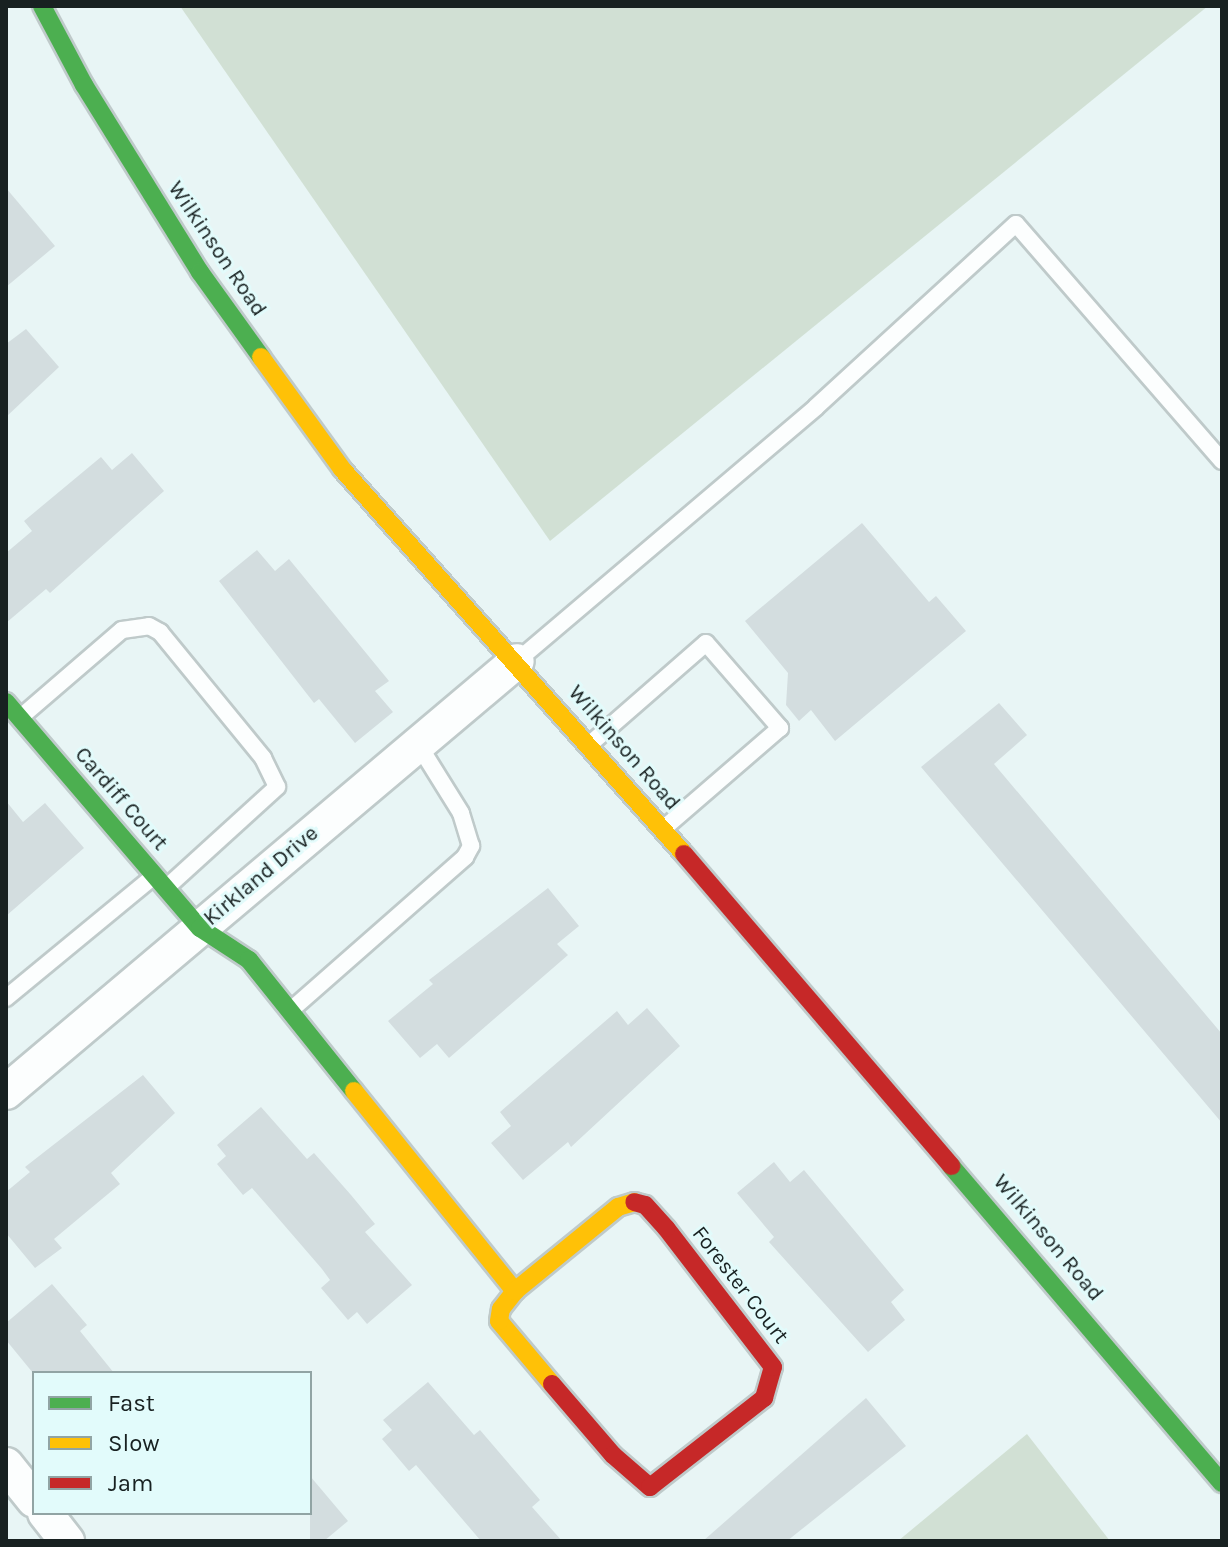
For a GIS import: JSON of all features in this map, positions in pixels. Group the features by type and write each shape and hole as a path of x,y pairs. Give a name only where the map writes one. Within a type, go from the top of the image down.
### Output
{"main road":[{"name":"Wilkinson Road","path":"42,6 84,85 200,272 307,420 394,530 517,661 663,829 1222,1483"},
{"name":"Cardiff Court","path":"6,702 200,928"},
{"path":"200,928 236,948 515,1291"},
{"name":"Forester Court","path":"634,1202 645,1205 773,1367 772,1382 764,1398 679,1469 650,1487 613,1455 499,1321 501,1309 515,1291 618,1207 634,1202"}],"street":[{"name":"Kirkland Drive","path":"6,1092 517,661"},
{"path":"6,1465 32,1498"},
{"path":"47,1515 67,1541"}],"lane":[{"path":"517,661 827,398 1016,224 1222,461"},
{"path":"6,998 269,799 277,787 263,758 160,632 149,626 122,630 20,718"},
{"path":"589,745 706,643 780,728 663,829"},
{"path":"290,1011 465,857 471,846 461,813 418,744"}],"green space":[{"path":"180,6 1208,6 550,541"},
{"path":"1027,1434 1110,1541 898,1541"}],"building":[{"path":"6,188 55,246 6,287"},
{"path":"26,329 59,367 6,417 6,344"},
{"path":"132,453 164,491 50,593 46,589 6,623 6,553 32,531 24,521 101,457 112,470"},
{"path":"862,523 929,602 936,596 966,631 835,741 811,710 799,721 786,705 788,673 745,621"},
{"path":"257,550 275,571 289,559 389,681 375,691 393,712 355,743 319,699 314,703 219,581"},
{"path":"999,703 1027,735 994,764 1222,1034 1222,1123 921,767"},
{"path":"6,801 23,822 45,803 84,848 6,916"},
{"path":"548,888 579,926 557,944 568,955 449,1058 437,1044 420,1058 388,1021 433,984 429,980"},
{"path":"647,1008 680,1046 571,1147 568,1142 523,1180 491,1143 511,1126 500,1112 617,1011 628,1025"},
{"path":"143,1075 175,1113 111,1173 120,1184 54,1239 62,1248 35,1268 6,1233 6,1192 30,1172 25,1167"},
{"path":"261,1107 307,1159 314,1153 351,1195 375,1224 365,1232 412,1285 367,1324 357,1312 348,1320 321,1288 330,1280 322,1269 252,1188 243,1195 217,1164 226,1156 217,1145"},
{"path":"774,1162 790,1182 804,1170 904,1290 891,1302 905,1320 868,1352 769,1242 774,1237 737,1193"},
{"path":"52,1284 87,1325 80,1331 112,1371 32,1372 6,1340 6,1323"},
{"path":"428,1382 474,1435 480,1430 540,1500 532,1507 562,1541 481,1541 416,1465 409,1471 382,1439 392,1430 383,1420"},
{"path":"866,1398 906,1446 787,1541 703,1541"},
{"path":"312,1478 348,1521 324,1541 310,1541"}],"traffic: fast":[{"path":"42,6 84,85 200,272 261,357"},
{"path":"6,702 200,928 249,960 354,1091"},
{"path":"951,1166 1222,1483"}],"traffic: slow":[{"path":"261,357 342,469 684,854"},
{"path":"354,1091 515,1291"},
{"path":"552,1384 499,1321 501,1309 515,1291 618,1207 634,1202"}],"traffic: jam":[{"path":"684,854 951,1166"},
{"path":"552,1384 613,1455 650,1487 764,1398 773,1367 666,1228 645,1205 634,1202"}]}
